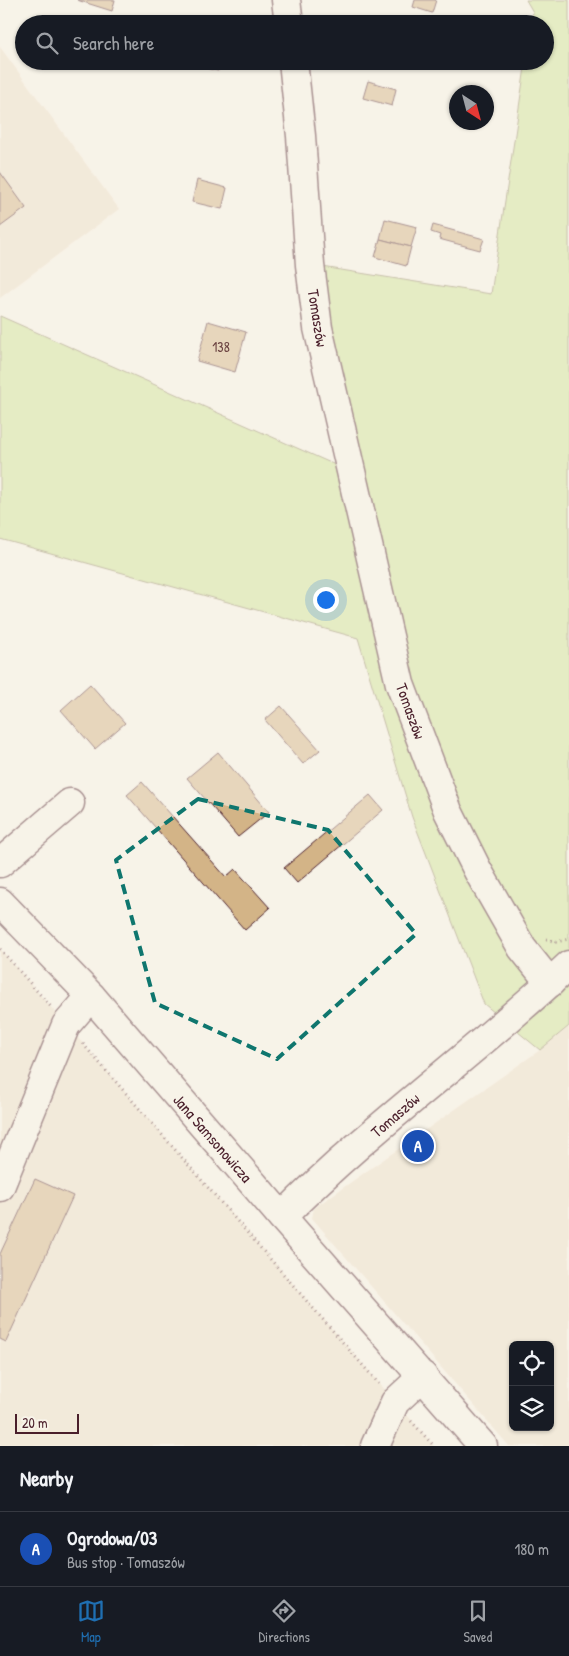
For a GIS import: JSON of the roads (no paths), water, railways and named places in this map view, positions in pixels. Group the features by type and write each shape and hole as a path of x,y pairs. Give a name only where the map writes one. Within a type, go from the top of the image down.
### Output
{"street":[{"path":"286,0 288,15"},
{"name":"Tomaszów","path":"282,1217 390,1119 559,974 522,948 478,872 448,811 400,684 318,328 310,265 301,136 294,70"},
{"path":"0,863 70,803"},
{"name":"Jana Samsonowicza","path":"0,902 90,996 483,1446"},
{"path":"0,1187 66,1024 90,996"},
{"path":"375,1446 396,1402 423,1376"}],"place":[{"name":"Ogrodowa/03","path":"418,1146"}]}
